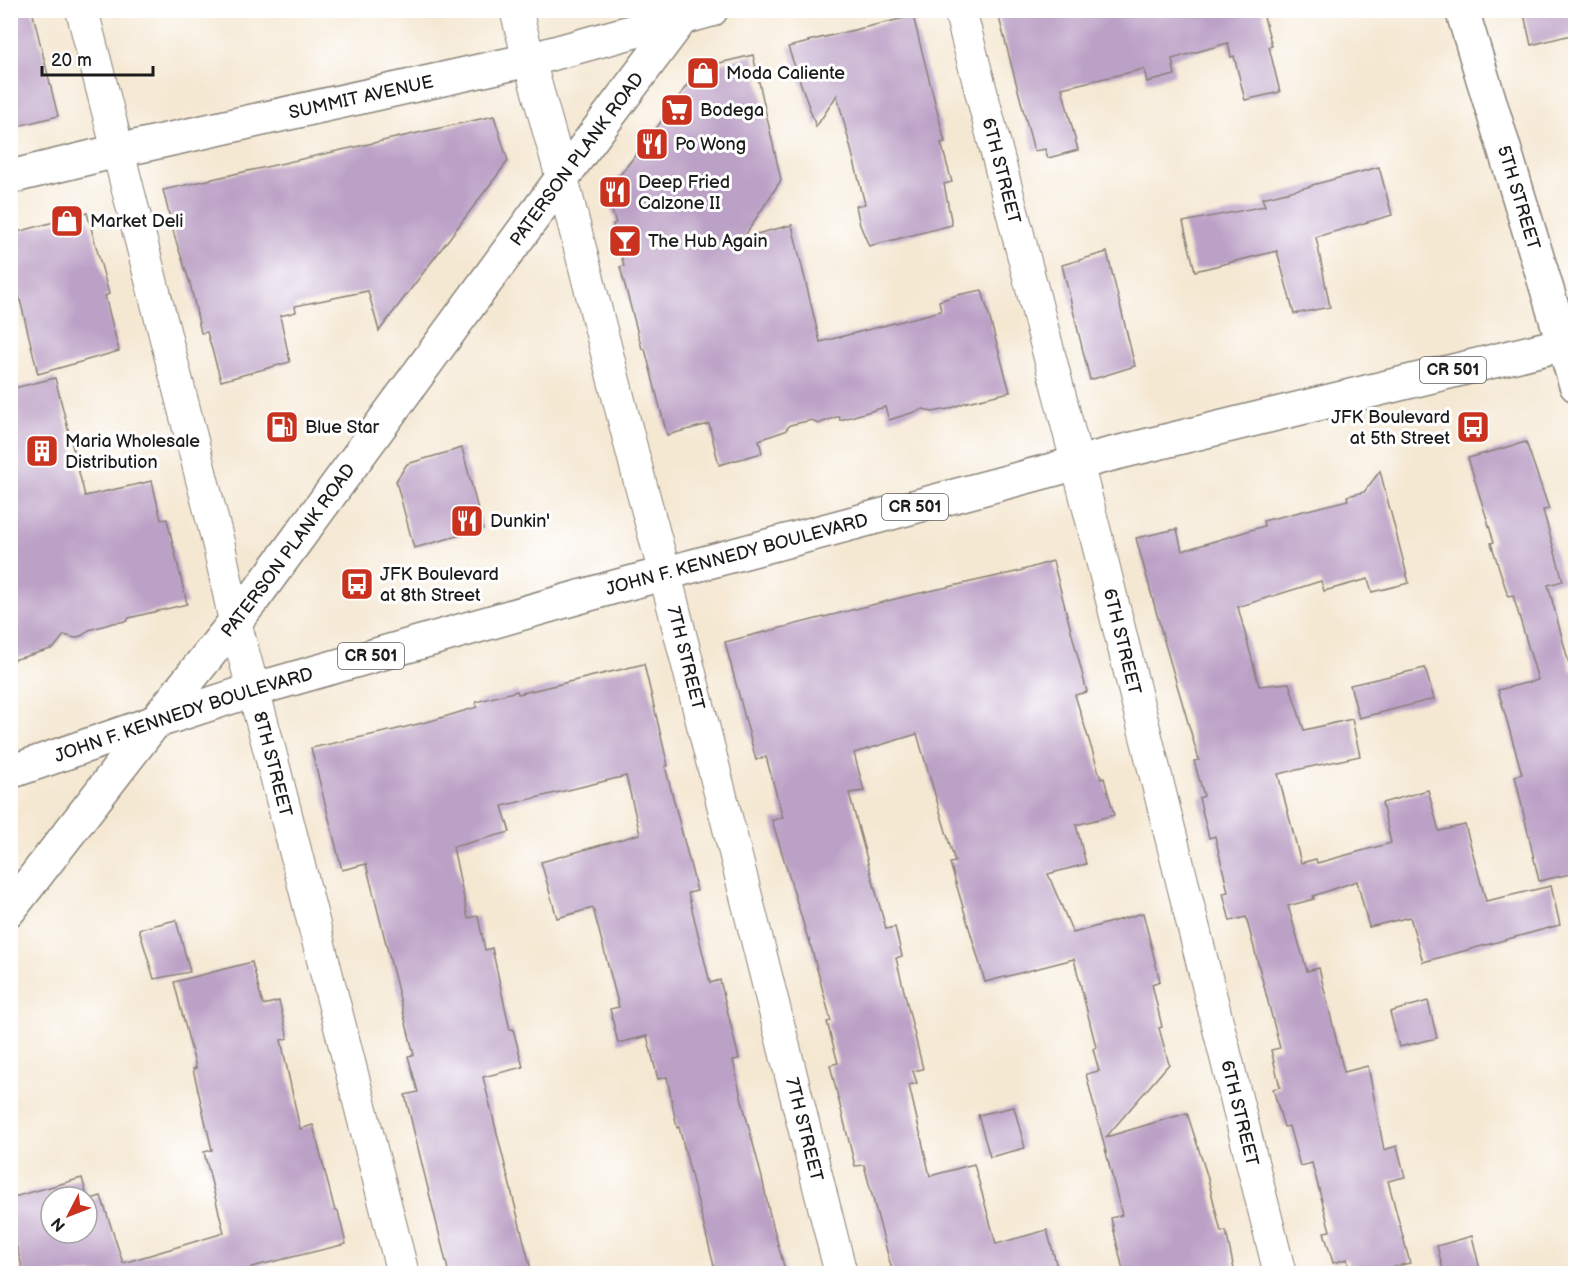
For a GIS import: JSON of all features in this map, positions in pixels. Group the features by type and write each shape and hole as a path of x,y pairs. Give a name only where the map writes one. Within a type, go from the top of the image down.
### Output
{"main road":[{"name":"5TH STREET","path":"1462,10 1569,342 1575,385"},
{"name":"SUMMIT AVENUE","path":"10,177 117,151 529,60 694,13"},
{"name":"PATERSON PLANK ROAD","path":"10,909 291,549 562,178 694,13"},
{"name":"JOHN F. KENNEDY BOULEVARD","path":"10,772 253,690 665,574 1077,464 1569,342"}],"street":[{"name":"8TH STREET","path":"82,10 219,546 235,622 403,1274"},
{"name":"7TH STREET","path":"516,10 665,574 841,1274"},
{"name":"6TH STREET","path":"960,10 1077,464 1280,1274"}],"building":[{"path":"10,10 32,10 58,116 10,128"},
{"path":"997,10 1262,10 1272,46 1269,47 1280,92 1245,100 1234,56 1231,57 1228,43 1172,59 1175,75 1147,82 1144,69 1062,88 1078,150 1048,158 1045,149 1034,151"},
{"path":"1523,10 1575,10 1575,34 1531,45"},
{"path":"913,16 945,142 941,143 952,182 944,184 952,225 869,246 860,225 856,206 865,204 837,95 816,127 788,47"},
{"path":"753,55 781,180 744,237 792,225 820,342 941,311 939,301 982,290 1010,392 967,402 949,409 932,412 924,409 889,420 885,407 840,420 839,416 818,424 812,420 790,425 785,431 759,440 762,453 719,465 709,424 667,435 645,349 642,349 620,267 624,266 613,224 616,223 606,193 699,68"},
{"path":"494,116 508,161 379,331 368,291 295,306 296,312 280,316 290,362 221,381 207,332 201,333 190,283 175,238 163,190"},
{"path":"1379,167 1392,215 1316,237 1330,307 1294,314 1277,251 1195,271 1183,222 1265,206 1262,198"},
{"path":"87,213 109,294 105,296 119,351 38,374 16,283 10,284 10,234"},
{"path":"1107,252 1135,366 1090,380 1062,265"},
{"path":"55,378 85,496 152,481 161,520 167,519 187,604 89,630 75,638 64,635 54,648 10,661 10,389"},
{"path":"1526,442 1549,509 1543,510 1563,581 1548,585 1571,671 1575,670 1575,873 1539,881 1515,776 1522,774 1498,690 1538,680 1513,595 1508,596 1491,543 1494,542 1468,458"},
{"path":"462,448 483,529 414,548 396,481 407,464"},
{"path":"1380,471 1409,583 1372,592 1368,579 1324,591 1321,581 1238,607 1259,686 1289,683 1304,730 1352,719 1360,756 1278,774 1301,863 1316,859 1317,863 1391,843 1382,803 1428,790 1439,831 1465,825 1486,901 1551,886 1560,925 1423,962 1410,917 1369,927 1357,881 1313,896 1314,899 1288,906 1307,971 1319,968 1344,1072 1368,1066 1384,1150 1397,1146 1405,1177 1388,1181 1410,1263 1364,1274 1350,1274 1347,1259 1333,1263 1324,1232 1330,1231 1312,1163 1300,1166 1289,1126 1284,1127 1273,1089 1280,1087 1271,1050 1280,1048 1246,917 1230,921 1223,893 1228,892 1215,836 1209,838 1199,798 1204,796 1194,761 1199,760 1136,538 1177,529 1182,551 1264,526 1263,521 1348,500 1347,496 1364,492"},
{"path":"1053,561 1087,692 1075,695 1101,779 1104,778 1114,815 1076,825 1086,864 1048,874 1073,933 1143,913 1160,981 1152,984 1162,1027 1159,1028 1169,1064 1106,1137 1187,1113 1207,1175 1221,1232 1226,1231 1235,1274 1124,1274 1111,1218 1122,1215 1086,1074 1099,1071 1093,1049 1096,1047 1074,959 985,982 950,863 955,862 917,734 854,753 864,791 849,793 886,929 895,927 902,956 896,958 923,1069 913,1071 917,1083 909,1085 930,1176 974,1164 996,1244 1047,1230 1059,1274 893,1274 864,1165 855,1166 830,1065 838,1063 827,1022 831,1021 809,939 772,820 783,818 766,757 756,760 725,642 907,596 1016,572"},
{"path":"644,664 668,766 665,766 697,891 688,893 710,983 720,980 739,1059 733,1060 741,1097 786,1274 716,1274 679,1127 677,1128 667,1077 658,1079 647,1036 618,1043 610,1009 619,1007 593,908 557,918 541,862 640,834 626,776 502,806 510,832 453,847 468,918 478,916 485,950 492,948 510,1030 513,1029 523,1067 483,1077 532,1274 449,1274 405,1095 418,1092 408,1056 414,1055 366,864 342,870 311,748 434,720 477,707 476,702 517,691 518,694"},
{"path":"1425,668 1434,699 1359,718 1350,685"},
{"path":"176,920 190,972 154,979 139,929"},
{"path":"252,962 263,1005 279,1001 288,1038 281,1040 300,1129 313,1125 346,1244 251,1267 252,1274 24,1274 10,1223 10,1198 39,1190 39,1245 99,1245 99,1197 101,1196 123,1263 224,1233 204,1152 212,1150 193,1069 196,1068 174,982"},
{"path":"1428,1001 1437,1038 1399,1047 1390,1012"},
{"path":"1014,1107 1025,1148 990,1157 978,1115"},
{"path":"82,1178 84,1185 57,1185"},
{"path":"1472,1236 1481,1274 1444,1274 1437,1246"}],"place":[{"name":"Moda Caliente","path":"703,73"},
{"name":"Bodega","path":"677,110"},
{"name":"Po Wong","path":"652,144"},
{"name":"Deep Fried Calzone II","path":"615,192"},
{"name":"Market Deli","path":"67,221"},
{"name":"The Hub Again","path":"625,241"},
{"name":"Blue Star","path":"282,427"},
{"name":"JFK Boulevard at 5th Street","path":"1473,427"},
{"name":"Maria Wholesale Distribution","path":"42,451"},
{"name":"Dunkin'","path":"467,521"},
{"name":"JFK Boulevard at 8th Street","path":"357,584"}]}
